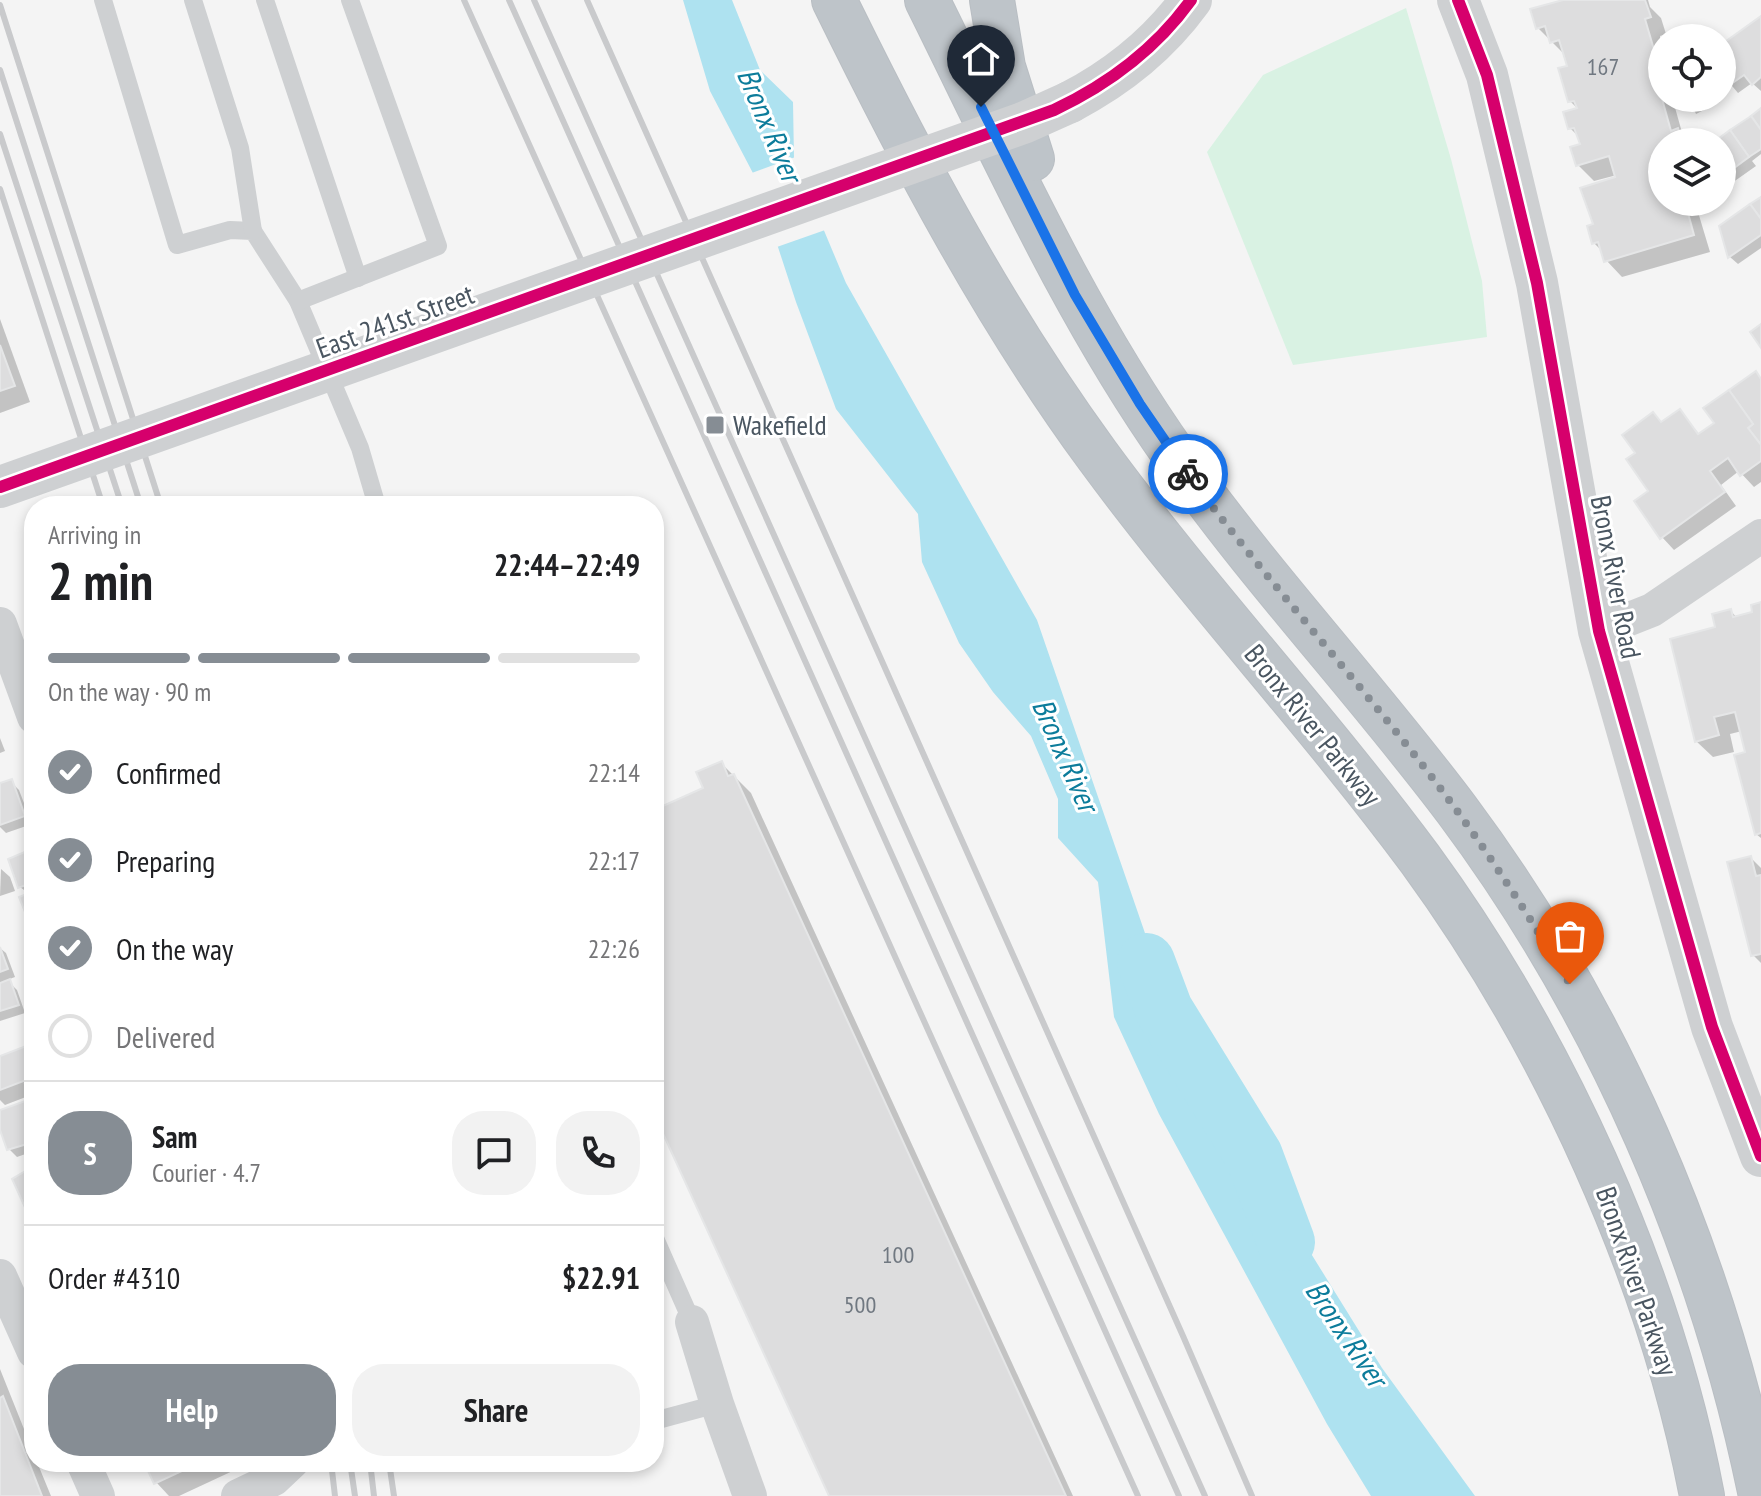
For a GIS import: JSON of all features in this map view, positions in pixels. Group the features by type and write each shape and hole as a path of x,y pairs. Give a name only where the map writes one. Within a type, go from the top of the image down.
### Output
{"highway":[{"name":"Bronx River Parkway","path":"834,0 920,170 1028,355 1165,545 1388,817 1458,914 1518,1010 1570,1111 1616,1214 1656,1322 1702,1496"},
{"name":"Bronx River Parkway","path":"927,0 1075,295 1140,404 1204,497 1461,815 1570,984 1632,1106 1683,1226 1728,1362 1761,1496"},
{"path":"992,0 1003,67 1075,295"}],"street":[{"name":"East 241st Street","path":"0,487 1023,123 1070,102 1114,77 1161,36 1191,0"},
{"name":"Bronx River Road","path":"1458,0 1487,75 1537,283 1599,631 1712,1027 1761,1156"},
{"path":"1599,631 1652,610 1761,536"},
{"path":"0,624 24,690"},
{"path":"0,1276 24,1330"},
{"path":"692,1322 750,1496"},
{"path":"87,1472 98,1496"},
{"path":"238,1496 274,1479 281,1472"}],"lane":[{"path":"103,0 177,245 230,230 253,231"},
{"path":"193,0 240,148 253,231 298,301 360,448 374,496"},
{"path":"265,0 358,278"},
{"path":"298,301 438,246 350,0"},
{"path":"664,1259 692,1322"},
{"path":"664,1418 717,1404"}],"green space":[{"path":"1406,8 1451,159 1482,281 1487,337 1293,365 1207,152 1263,75"}],"water":[{"path":"683,0 732,0 760,70 793,102 794,159 846,283 1037,620 1186,1052 1382,1368 1475,1496 1371,1496 1327,1424 1159,1114 1114,1017 1098,882 1058,838 1058,799 1031,736 993,692 959,643 922,562 918,514 836,409 796,302 755,177 710,91"}],"pier":[{"path":"798,156 828,229 774,248 749,174"}],"building":[{"path":"1563,0 1645,0 1651,17 1645,19 1648,29 1648,112 1666,112 1670,128 1648,128 1648,216 1689,216 1694,235 1604,262 1598,242 1592,244 1587,226 1593,224 1580,188 1615,177 1609,156 1576,166 1570,147 1580,144 1574,128 1568,129 1563,112 1577,108 1574,101 1568,102 1558,68 1567,66 1559,40 1550,43 1545,26 1536,29 1530,9"},
{"path":"1761,16 1761,77 1752,85 1744,75 1736,80 1736,34"},
{"path":"1761,108 1761,130 1751,116"},
{"path":"1751,116 1761,130 1761,149 1749,157 1736,139 1736,128 1733,128"},
{"path":"1736,139 1749,157 1736,167"},
{"path":"1761,197 1761,219 1750,204"},
{"path":"1750,204 1761,219 1761,235 1728,258 1719,226"},
{"path":"1761,324 1761,348 1750,332"},
{"path":"0,345 15,386 0,391"},
{"path":"1756,371 1761,379 1761,445 1748,428 1753,424 1729,390"},
{"path":"1729,390 1753,424 1748,428 1761,445 1761,461 1740,476 1728,458 1710,471 1725,492 1660,539 1634,501 1648,491 1626,459 1635,453 1622,435 1653,412 1661,422 1680,409 1698,434 1714,423 1703,408"},
{"path":"1761,602 1761,833 1755,835 1734,755 1745,752 1735,712 1714,717 1719,735 1695,742 1670,639 1715,627 1712,614 1731,609 1733,617 1752,612 1751,605"},
{"path":"722,761 728,776 734,774 1066,1496 829,1496 664,1136 664,806 703,788 696,772"},
{"path":"12,779 24,816 0,825 0,783"},
{"path":"24,852 24,886 18,888 8,859"},
{"path":"1751,856 1756,876 1761,875 1761,954 1751,956 1727,862"},
{"path":"0,947 8,969 0,972"},
{"path":"10,979 19,1005 0,1011 0,983"},
{"path":"24,1047 24,1081 0,1090 0,1056"},
{"path":"24,1101 24,1145 7,1150 0,1130 0,1110"},
{"path":"24,1172 24,1205 12,1179"},
{"path":"3,1396 24,1450 24,1472 33,1472 42,1496 0,1496 0,1398"},
{"path":"149,1472 180,1472 154,1484"}],"waterway":[{"name":"Bronx River","path":"1146,962 1164,1010 1254,1156 1286,1242"}],"railway":[{"path":"464,0 1138,1496"},
{"path":"509,0 1179,1496"},
{"path":"534,0 1205,1496"},
{"path":"587,0 1252,1496"},
{"path":"0,5 158,496"},
{"path":"0,70 138,496"},
{"path":"0,134 119,496"},
{"path":"0,189 100,496"},
{"path":"332,1472 335,1496"},
{"path":"351,1472 355,1496"},
{"path":"371,1472 374,1496"},
{"path":"390,1472 394,1496"}],"cycle path":[{"path":"0,487 1054,110 1094,89 1130,64 1162,35 1191,0"},
{"path":"1458,0 1487,75 1537,283 1599,631 1712,1027 1761,1156"}],"way so far":[{"path":"1188,474 1461,815 1570,984"}],"place":[{"name":"Wakefield","path":"715,425"}],"route":[{"path":"981,107 1075,295 1140,404 1188,474"}]}
